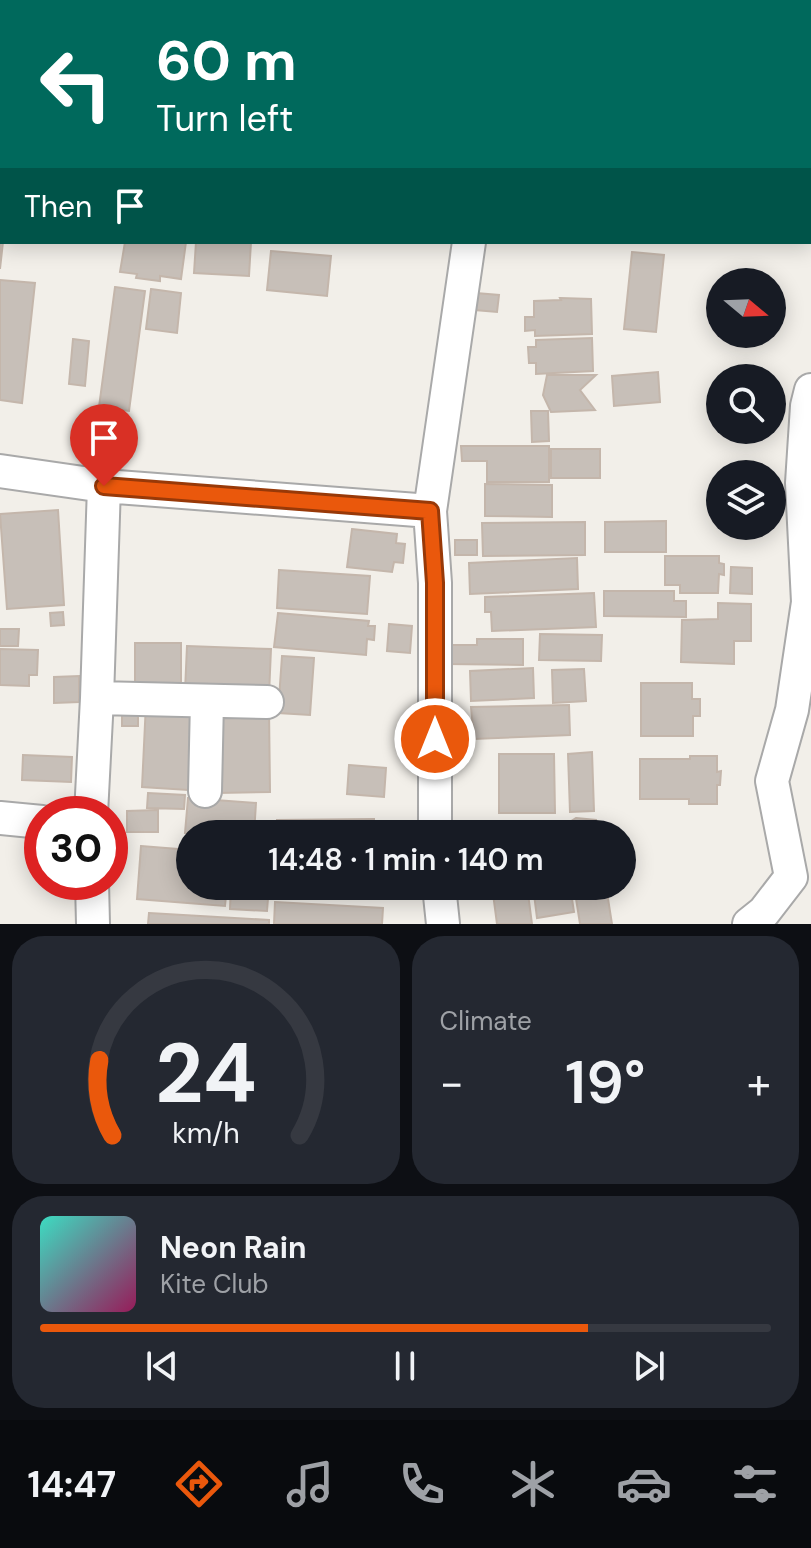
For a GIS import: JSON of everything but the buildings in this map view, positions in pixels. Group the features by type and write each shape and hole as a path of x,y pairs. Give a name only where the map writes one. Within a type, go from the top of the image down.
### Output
{"street":[{"path":"435,820 435,583 430,511 469,244"},
{"path":"749,924 764,912 791,877 772,781 792,710 809,601 802,483 807,406 811,390"},
{"path":"0,471 104,486 430,511"},
{"path":"92,796 104,486"},
{"path":"97,698 267,702"},
{"path":"205,791 207,701"},
{"path":"0,818 24,820"},
{"path":"92,900 93,924"},
{"path":"440,900 443,924"}],"route":[{"path":"104,486 430,511 435,583 435,739"}]}
